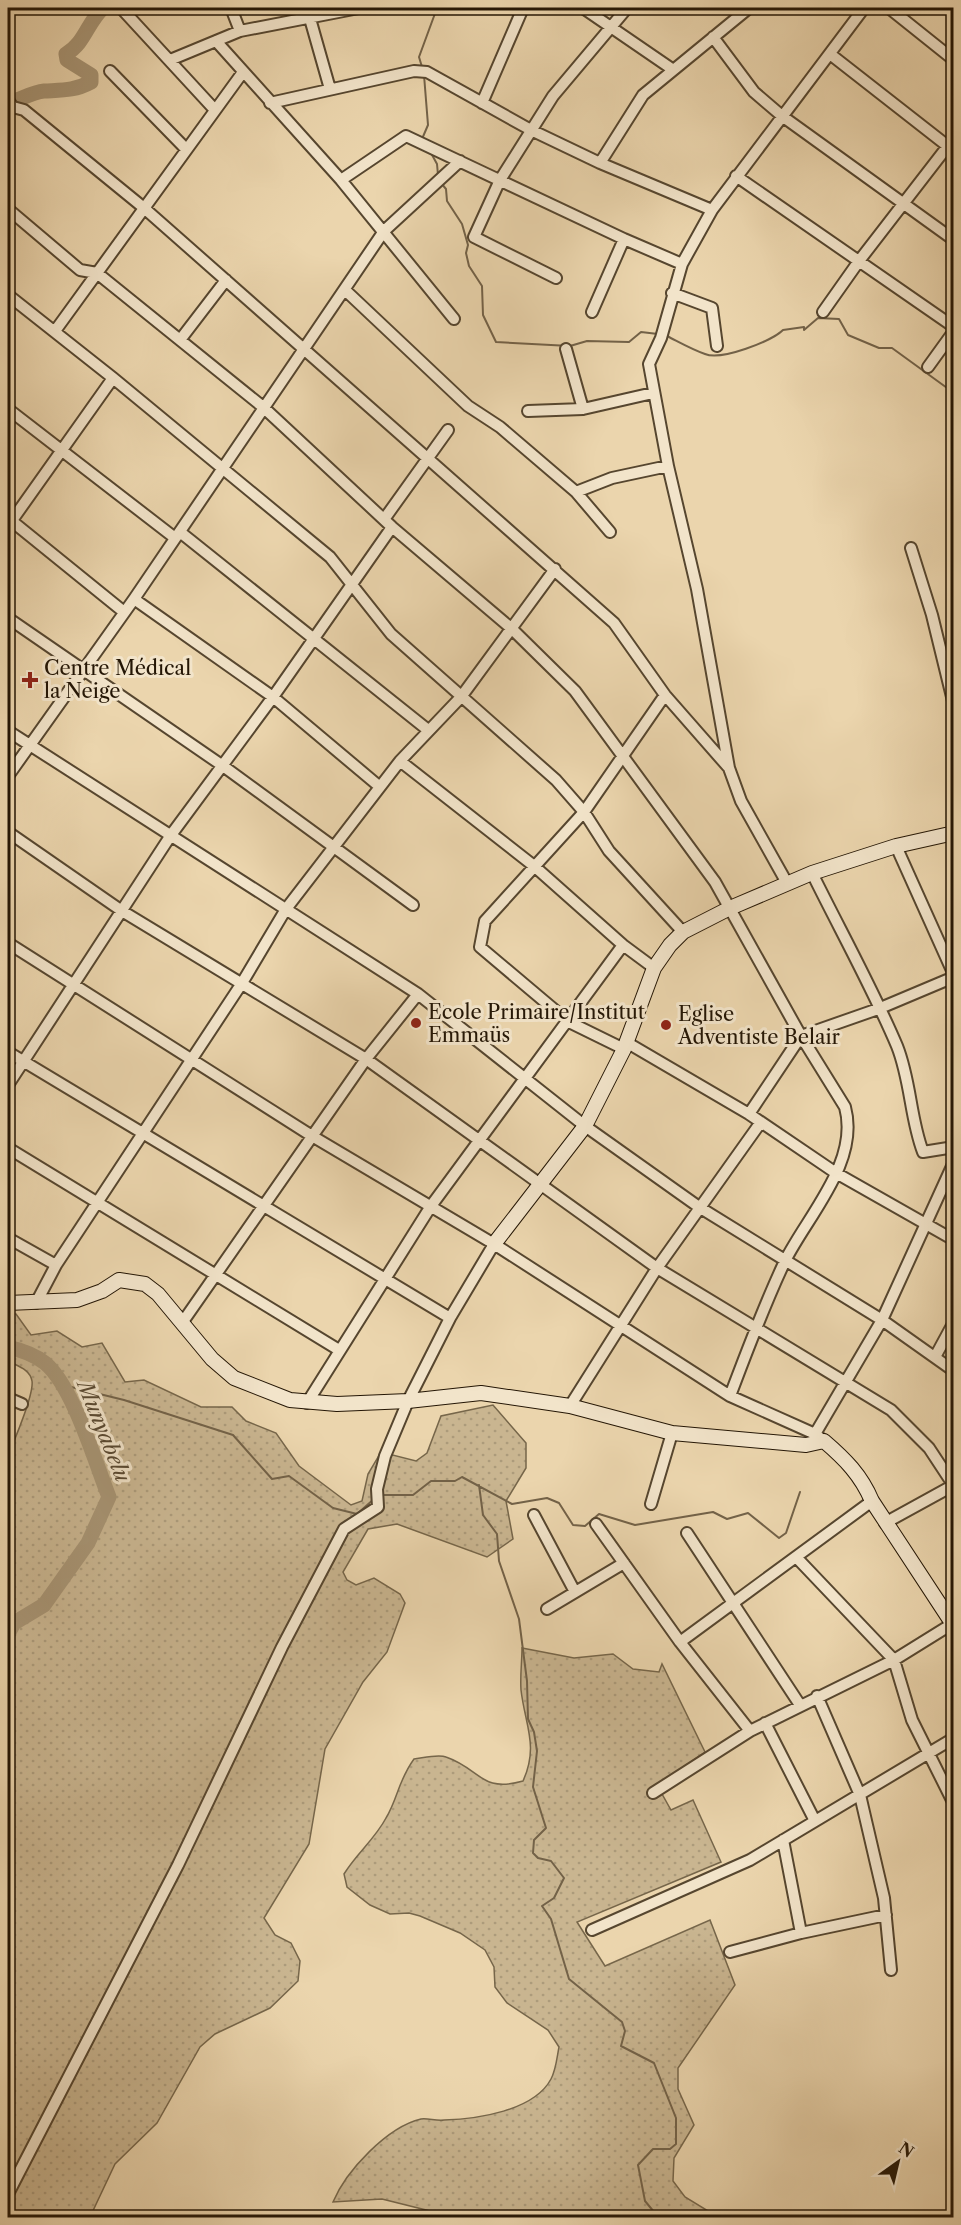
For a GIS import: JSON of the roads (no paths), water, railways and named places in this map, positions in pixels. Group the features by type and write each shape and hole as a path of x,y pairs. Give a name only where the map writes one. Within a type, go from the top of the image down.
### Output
{"street":[{"path":"122,8 215,110"},
{"path":"231,8 240,31"},
{"path":"170,60 240,31 308,13 359,8"},
{"path":"482,103 523,8"},
{"path":"583,8 672,69"},
{"path":"556,278 474,237 500,180 553,96 627,8"},
{"path":"600,163 643,95 749,8"},
{"path":"787,883 741,801 729,768 697,589 668,466 649,364 662,335 682,264 712,210 864,8"},
{"path":"889,8 954,60"},
{"path":"308,13 330,89"},
{"path":"713,37 754,92 782,116 954,240"},
{"path":"216,41 341,180 454,320"},
{"path":"824,312 904,202 952,145 830,54"},
{"path":"110,71 185,148"},
{"path":"270,103 424,71 531,130 600,163 712,210"},
{"path":"55,331 185,148 243,72"},
{"path":"10,103 24,110 144,208 614,623 665,695 729,768"},
{"path":"341,180 406,136 682,264"},
{"path":"8,776 27,746 134,599 384,231 460,161"},
{"path":"736,176 954,329 928,367"},
{"path":"8,209 80,270 97,273 263,407 389,523 513,629 574,691 715,882 801,1036 845,1107 848,1118 847,1133 836,1173 786,1260 756,1328 730,1396"},
{"path":"592,312 624,239"},
{"path":"180,340 226,280"},
{"path":"345,290 468,406 500,427 576,492 610,532"},
{"path":"672,293 712,308 717,346"},
{"path":"8,295 113,378 330,557 391,634 556,780 584,812 609,850 683,932"},
{"path":"566,349 583,409"},
{"path":"113,378 9,522 124,612"},
{"path":"528,411 583,409 653,393"},
{"path":"8,409 61,451 177,535 428,730"},
{"path":"8,1085 171,835 353,584 448,430"},
{"path":"576,492 612,478 668,466"},
{"path":"911,548 932,615 954,705"},
{"path":"36,1303 56,1265 242,984 286,909 400,761 461,697 555,569"},
{"path":"134,599 273,697 380,786"},
{"path":"8,618 83,672 223,766 413,905"},
{"path":"665,695 584,812 485,921 480,947 568,1022 625,1045 749,1114 836,1173 954,1240"},
{"path":"8,731 27,746 171,835 418,994 585,1126 699,1207 882,1320 954,1371"},
{"path":"400,761 534,866 623,945 654,968"},
{"path":"8,832 122,911 366,1059 657,1268 846,1380 891,1410 929,1448 953,1486 885,1523"},
{"path":"8,2194 178,1865 282,1647 344,1529 378,1508 377,1489 385,1456 408,1401 450,1318 494,1244 585,1126 625,1045 654,968 670,945 683,932 730,908 812,873 896,846 954,833"},
{"path":"749,1114 801,1036 878,1009 954,976 896,846"},
{"path":"812,873 897,1047 911,1091 914,1128 923,1152 954,1147"},
{"path":"8,943 312,1136 494,1244 619,1327 730,1396 820,1437 846,1459 863,1481 885,1523 953,1625 894,1660 750,1731 653,1793"},
{"path":"308,1403 431,1206 623,945"},
{"path":"182,1323 366,1059 418,994"},
{"path":"8,1052 450,1318"},
{"path":"570,1406 657,1268 761,1122"},
{"path":"8,1148 339,1350"},
{"path":"8,1303 78,1300 119,1280 144,1284 158,1294 212,1359 234,1378 290,1401 308,1403 408,1401 481,1393 570,1406 672,1433 806,1445 820,1437 846,1380 882,1320 954,1162"},
{"path":"8,1238 56,1265"},
{"path":"935,1357 954,1322"},
{"path":"8,1398 22,1404"},
{"path":"651,1504 672,1433"},
{"path":"680,1642 872,1501"},
{"path":"534,1515 575,1592"},
{"path":"596,1524 680,1642 750,1731"},
{"path":"687,1533 800,1705"},
{"path":"796,1557 894,1660 912,1720 954,1804"},
{"path":"547,1609 624,1563"},
{"path":"817,1696 860,1795 886,1915 891,1970"},
{"path":"765,1723 815,1821"},
{"path":"592,1930 750,1860 954,1738"},
{"path":"783,1840 801,1933"},
{"path":"730,1952 801,1933 886,1915"}],"waterway":[{"name":"Munyabelu","path":"8,103 40,92 74,89 91,82 91,75 67,60 66,54 78,44 103,8"},
{"path":"422,67 419,57 437,8"},
{"path":"422,139 428,125 424,75"},
{"path":"431,153 437,164 438,175"},
{"path":"441,183 446,189 447,201 462,224 468,245 466,253 469,266 482,286 483,315 496,342 570,346 587,341 629,342 641,332 658,334"},
{"path":"667,336 705,354 722,355 758,344 783,330 804,327 804,330 818,318 839,319 848,335 879,348 892,348 954,393"},
{"name":"Munyabelu","path":"8,1347 36,1357 55,1374 74,1406 109,1497 88,1543 44,1605 14,1623 8,1634"},
{"path":"63,1385 124,1400 233,1435 272,1479 289,1476 333,1508 357,1514 374,1499"},
{"path":"381,1495 413,1495 431,1481 455,1481 462,1477 512,1504 547,1498 559,1503 573,1525 585,1526 599,1514 635,1525 713,1512 727,1519 748,1513 779,1538 786,1533 800,1492"},
{"path":"479,1485 483,1515 497,1534 499,1561 519,1619 527,1681 528,1719 534,1732 537,1751 533,1787 546,1828 534,1840 533,1853 538,1858 551,1861 564,1878 554,1898 542,1906 551,1919 569,1979 622,2022 625,2031 621,2046 654,2063 676,2118 676,2144 670,2149 653,2149 638,2165 645,2201 659,2218"}],"place":[{"name":"Centre Médical la Neige","path":"30,680"},
{"name":"Ecole Primaire/Institut Emmaüs","path":"416,1023"},
{"name":"Eglise Adventiste Belair","path":"666,1025"}]}
